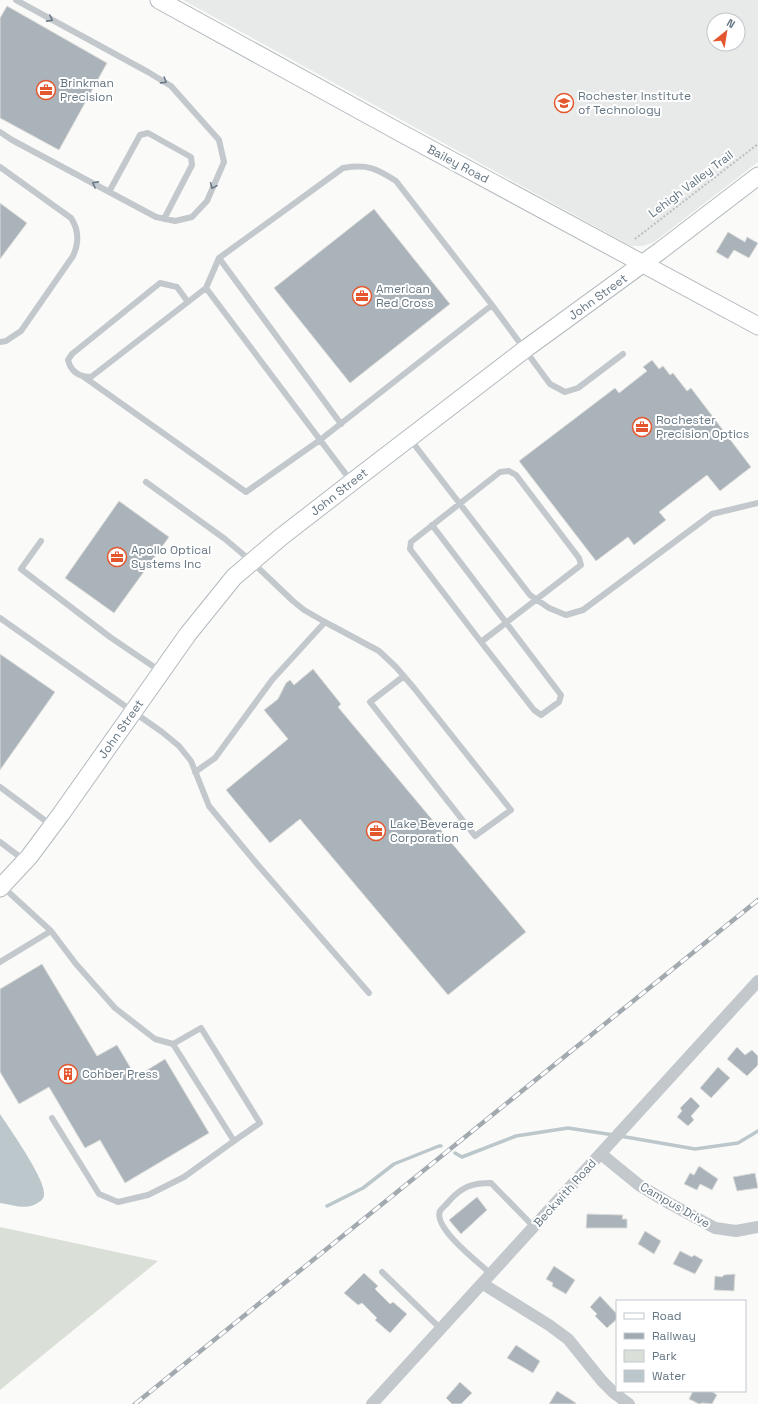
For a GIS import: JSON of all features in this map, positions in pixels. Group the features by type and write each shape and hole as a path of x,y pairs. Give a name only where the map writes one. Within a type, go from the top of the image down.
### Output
{"street":[{"name":"Bailey Road","path":"158,0 758,326"},
{"name":"John Street","path":"1,887 26,861 52,826 188,634 234,577 251,561 524,350 644,264 758,176"},
{"name":"Beckwith Road","path":"372,1404 758,981"},
{"name":"Campus Drive","path":"601,1154 639,1185 716,1228 736,1231 758,1227"},
{"path":"482,1284 550,1325 568,1339 602,1381 614,1393 629,1404"}],"lane":[{"path":"0,132 12,140 156,217 175,221 192,216 207,201 224,162 219,140 171,86 16,0"},
{"path":"109,192 140,135 148,133 191,157 192,165 164,219"},
{"path":"84,377 91,377 206,288 219,258 343,168 358,166 379,170 396,181 492,305 550,384 564,392 578,388 623,354"},
{"path":"0,167 71,218 75,224 78,243 73,256 20,331 6,341 0,342"},
{"path":"219,258 341,424"},
{"path":"188,302 177,287 160,284 72,354 68,360 70,366 76,374 84,377 246,492 320,440 492,305"},
{"path":"206,288 352,482"},
{"path":"409,438 530,595 549,608 566,615 583,610 712,514 758,503"},
{"path":"432,525 506,623 561,695 560,702 541,715 534,710 481,642 410,549 411,542 432,525 460,504 500,472 509,471 516,475 579,558 581,566 538,600 506,623 481,642"},
{"path":"146,482 225,538 304,610 379,651 404,676 511,810 475,836 370,702 404,676"},
{"path":"41,541 21,569 110,637 161,672"},
{"path":"0,618 180,746 191,761 209,806 369,994"},
{"path":"195,772 215,758 272,680 325,622"},
{"path":"0,786 52,826"},
{"path":"0,842 26,861"},
{"path":"1,887 51,931 76,964 115,1008 155,1039 173,1044 234,1141"},
{"path":"0,962 51,931"},
{"path":"52,1118 99,1194 118,1202 148,1195 184,1177 260,1123 201,1028 173,1044"},
{"path":"491,1274 447,1233 439,1221 440,1211 460,1190 477,1183 491,1182 534,1227"},
{"path":"382,1272 441,1328"}],"path":[{"name":"Lehigh Valley Trail","path":"635,239 758,144"}],"shaded area":[{"name":"Rochester Institute of Technology","path":"183,0 758,0 758,162 654,242 643,246 631,246"}],"green space":[{"path":"0,1227 158,1261 0,1390"}],"water":[{"path":"0,1114 40,1178 44,1196 35,1205 20,1207 0,1203"}],"building":[{"name":"Brinkman Precision","path":"7,6 107,63 59,150 0,118 0,18"},
{"path":"0,203 27,223 0,259"},
{"name":"American Red Cross","path":"374,209 450,304 350,383 274,288"},
{"path":"728,232 745,242 747,237 758,243 749,258 734,250 728,259 716,252"},
{"name":"Rochester Precision Optics","path":"652,360 659,369 663,366 670,375 673,373 687,391 691,388 751,467 720,491 707,475 659,512 666,520 634,545 628,537 596,561 519,461 615,388 619,393 647,371 643,367"},
{"name":"Apollo Optical Systems Inc","path":"119,501 169,537 114,613 65,578"},
{"path":"0,654 55,692 0,770"},
{"name":"Lake Beverage Corporation","path":"313,669 341,704 338,707 526,932 448,995 300,819 270,843 226,790 288,739 264,710 278,699 286,683 290,680 294,685"},
{"name":"Cohber Press","path":"42,964 97,1056 117,1045 136,1077 165,1059 209,1133 125,1183 100,1140 85,1148 49,1087 19,1104 0,1072 0,989"},
{"path":"737,1047 745,1055 752,1050 758,1056 758,1065 747,1076 727,1059"},
{"path":"718,1067 730,1078 711,1098 700,1088"},
{"path":"691,1097 700,1106 691,1116 694,1120 688,1126 677,1117 682,1111 680,1108"},
{"path":"699,1166 718,1179 712,1190 700,1184 697,1190 684,1184 690,1173 694,1175"},
{"path":"755,1173 758,1188 737,1191 733,1177"},
{"path":"477,1197 487,1210 461,1234 449,1220"},
{"path":"587,1214 623,1215 622,1219 627,1219 627,1228 586,1228"},
{"path":"645,1231 661,1241 654,1254 638,1244"},
{"path":"680,1251 692,1257 694,1255 703,1260 695,1274 673,1264"},
{"path":"554,1266 575,1280 566,1294 552,1286 553,1283 546,1279"},
{"path":"364,1273 378,1286 375,1289 390,1304 393,1302 407,1314 390,1333 375,1320 377,1318 362,1303 358,1305 344,1293"},
{"path":"735,1274 734,1291 714,1290 715,1276 722,1277 724,1275"},
{"path":"600,1296 616,1313 616,1320 607,1328 595,1316 597,1314 590,1307"},
{"path":"516,1345 540,1361 533,1373 507,1358"},
{"path":"460,1382 472,1393 461,1404 452,1404 446,1398"},
{"path":"557,1391 576,1403 576,1404 549,1404"},
{"path":"692,1392 712,1392 717,1395 712,1404 699,1404 689,1399"}],"waterway":[{"path":"455,1153 462,1157 516,1136 568,1128 614,1135"},
{"path":"620,1136 695,1149 738,1143 758,1131"},
{"path":"327,1206 363,1188 394,1164 441,1146"}],"railway":[{"path":"135,1404 758,900"}],"place":[{"name":"Brinkman Precision","path":"46,90"},
{"name":"Rochester Institute of Technology","path":"564,103"},
{"name":"American Red Cross","path":"362,296"},
{"name":"Rochester Precision Optics","path":"642,427"},
{"name":"Apollo Optical Systems Inc","path":"117,557"},
{"name":"Lake Beverage Corporation","path":"376,831"},
{"name":"Cohber Press","path":"68,1074"}]}
